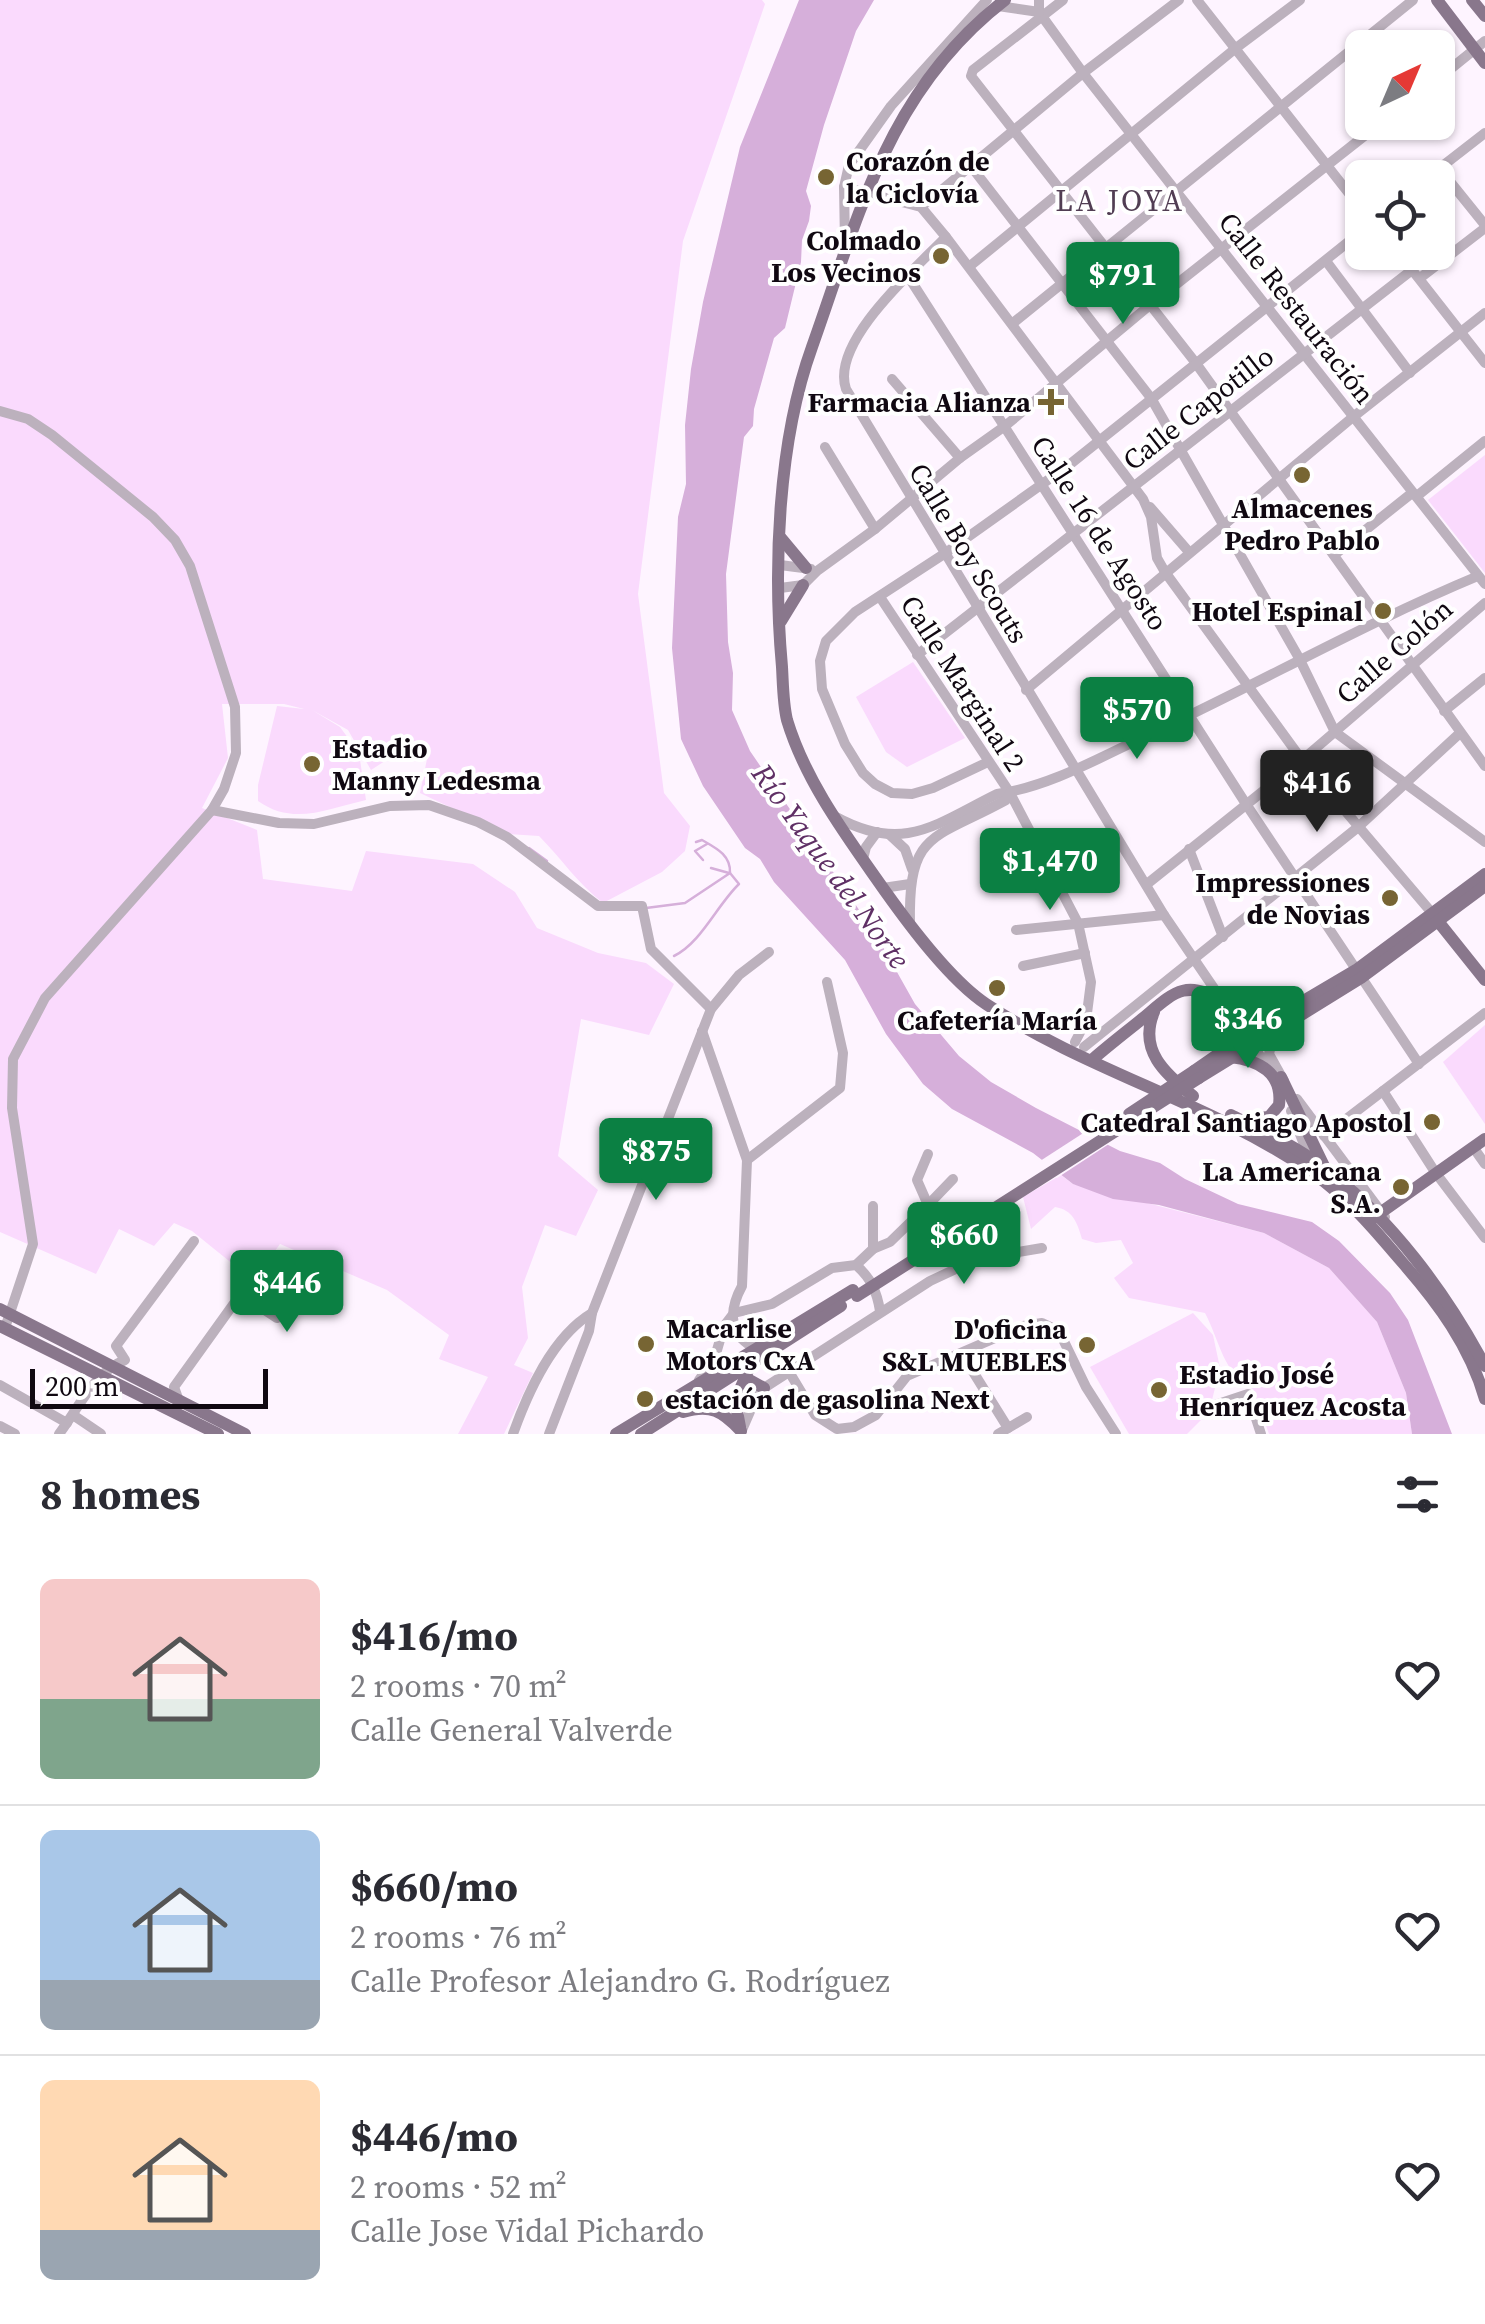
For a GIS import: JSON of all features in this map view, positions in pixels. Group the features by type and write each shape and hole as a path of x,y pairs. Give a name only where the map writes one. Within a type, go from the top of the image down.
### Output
{"main road":[{"path":"1437,0 1480,45 1485,63"},
{"path":"1472,0 1485,16"},
{"path":"997,2 949,51 896,126 846,249 794,404 787,440 778,628 786,716 806,770 863,860 910,927 971,994 1321,1172 1375,1216 1401,1244 1441,1294 1485,1366"},
{"path":"781,538 812,570"},
{"path":"778,628 802,585"},
{"path":"1435,918 1485,874"},
{"path":"1249,1039 1275,1030 1485,886"},
{"path":"1435,918 1485,980"},
{"path":"954,973 993,1001 1079,1044 1096,1057 1226,1112 1310,1158 1321,1172"},
{"path":"641,1434 1249,1039 1358,974"},
{"path":"1096,1057 1169,994 1187,990 1206,993 1223,1003 1227,1027 1224,1056"},
{"path":"1155,1008 1149,1036 1156,1061 1169,1078 1193,1096"},
{"path":"1224,1056 1252,1060 1278,1077 1313,1138 1321,1172"},
{"path":"1226,1112 1258,1120 1269,1116 1280,1100 1278,1077"},
{"path":"1375,1216 1479,1143"},
{"path":"1375,1216 1452,1326 1485,1399"},
{"path":"616,1434 766,1342 855,1293"},
{"path":"4,1320 218,1434"},
{"path":"742,1432 736,1401 752,1364"},
{"path":"105,1371 244,1434"},
{"path":"744,1377 764,1388"},
{"path":"658,1423 705,1406 717,1409 742,1432"}],"street":[{"path":"1063,0 1040,9 970,76 1195,362 1485,766"},
{"path":"921,207 1179,0"},
{"path":"1197,0 1345,189"},
{"path":"970,266 1300,0"},
{"path":"1013,323 1413,0"},
{"path":"846,249 844,187 849,165 892,106 997,2 1040,9"},
{"name":"Calle Restauración","path":"1040,9 1083,74 1482,580"},
{"path":"1455,65 1480,45"},
{"path":"1449,160 1485,132"},
{"path":"780,588 802,585 812,570 874,530 1360,140"},
{"path":"970,165 1151,398 1299,658 1335,732 1485,842"},
{"path":"844,187 921,207 970,266 1143,499 1190,552"},
{"path":"1455,188 1485,226"},
{"name":"Calle Capotillo","path":"918,655 1362,309 1485,226"},
{"name":"Calle Boy Scouts","path":"946,237 858,334 842,377 911,500 1164,915 1249,1039 1324,1136 1375,1216"},
{"path":"988,762 912,794 892,792 862,773 822,690 820,662 826,642 838,626 1041,486 1345,245"},
{"path":"1326,261 1410,373"},
{"path":"1413,270 1485,362"},
{"name":"Calle 16 de Agosto","path":"908,276 1246,804 1419,1064"},
{"path":"1026,690 1353,416 1485,313"},
{"path":"892,379 960,458"},
{"path":"0,412 28,420 52,436 175,540 190,566 235,707 236,752 224,789 212,810 44,998 13,1059 12,1108 33,1244 4,1320"},
{"path":"1334,554 1485,441"},
{"path":"825,447 874,530"},
{"path":"1143,499 1154,546 1166,572 1302,760 1435,918"},
{"path":"780,565 812,570"},
{"path":"834,816 855,827 890,835 922,832 997,794 1010,794 1074,770 1380,619 1482,580"},
{"name":"Calle Marginal 2","path":"880,598 1010,794 1078,923 1091,982 1079,1044"},
{"name":"Calle Colón","path":"1147,884 1302,760 1485,603"},
{"path":"1444,711 1485,678"},
{"path":"1079,1044 1196,960 1406,786 1460,733"},
{"path":"912,870 928,841 1006,800 1010,794"},
{"path":"212,810 279,823 314,824 406,804 452,811 507,837 598,906 642,906 651,949 711,1009"},
{"path":"863,860 866,846 878,832"},
{"path":"890,835 910,856 910,927"},
{"path":"1189,849 1223,937"},
{"path":"884,888 910,884"},
{"path":"1016,930 1164,915"},
{"path":"549,1434 711,1009 739,975 770,952"},
{"path":"1023,966 1085,952"},
{"path":"747,1160 840,1088 843,1053 827,982"},
{"path":"1324,1136 1485,1013"},
{"name":"Calle Boy Scouts","path":"1275,1030 1269,1044 1270,1054 1310,1158"},
{"path":"702,1031 747,1160 742,1286 736,1298 735,1332 748,1344 766,1342"},
{"path":"1384,1091 1435,1172 1485,1238"},
{"path":"1479,1143 1485,1164"},
{"path":"928,1154 917,1180 928,1205"},
{"path":"692,1389 715,1357 724,1326 734,1313 791,1294 832,1268 856,1264 873,1249 890,1242 954,1178"},
{"path":"873,1206 873,1249"},
{"path":"58,1434 105,1371 124,1360 116,1346 194,1240"},
{"path":"742,1432 764,1388 880,1311 977,1259 1042,1248"},
{"path":"856,1264 877,1292 880,1311"},
{"path":"240,1294 277,1318 308,1268"},
{"path":"179,1402 174,1387 258,1270"},
{"path":"742,1286 759,1306"},
{"path":"512,1434 546,1363 592,1313"},
{"path":"788,1370 815,1415 838,1428 854,1427 876,1414 907,1376 1022,1326 1042,1323 1052,1326 1064,1338 1086,1387 1116,1434"},
{"path":"962,1354 1003,1431 1027,1417"},
{"path":"0,1386 100,1434"},
{"path":"1215,1405 1248,1394 1260,1434"},
{"path":"188,1419 204,1434"},
{"path":"0,1426 15,1434"}],"shaded area":[{"path":"0,0 762,0 765,4 683,241 638,594 664,793 690,826 685,851 662,872 603,903 539,836 507,834 420,793 427,759 402,750 371,770 348,730 312,710 340,727 359,753 366,800 311,813 271,809 258,801 258,785 277,706 304,709 284,704 222,704 228,758 202,808 257,830 263,879 352,891 366,851 473,864 515,892 537,928 598,953 646,963 674,984 649,1035 581,1019 558,1156 598,1190 576,1236 545,1225 522,1287 528,1338 514,1365 533,1373 504,1434 458,1434 488,1377 439,1359 449,1335 387,1290 280,1244 267,1262 243,1252 234,1265 192,1231 174,1223 154,1246 119,1229 96,1274 0,1232"},
{"path":"799,0 874,0 856,31 824,125 806,191 811,206 809,221 785,328 774,338 753,426 744,437 726,574 732,710 750,751 875,933 915,1004 959,1056 991,1082 1120,1151 1160,1163 1238,1204 1312,1222 1339,1241 1390,1293 1408,1320 1452,1434 1412,1434 1406,1393 1377,1322 1329,1268 1264,1233 1159,1205 1113,1199 1073,1184 1033,1153 952,1109 923,1084 886,1034 845,960 774,882 760,859 745,848 703,786 681,739 672,648 691,369 740,147"},
{"path":"1485,455 1485,573 1428,500"},
{"path":"913,662 965,738 907,767 886,752 856,697"},
{"path":"1485,1025 1485,1124 1443,1062"},
{"path":"1061,1175 1073,1184 1264,1233 1329,1268 1377,1322 1406,1393 1412,1434 1269,1434 1253,1389 1229,1366 1205,1313 1129,1298 1114,1278 1133,1263 1121,1240 1096,1243 1082,1239 1073,1218 1055,1207 1031,1229 1023,1197"},
{"name":"Estadio José Henríquez Acosta","path":"1193,1313 1213,1335 1220,1368 1209,1412 1187,1434 1129,1434 1090,1367"}],"pier":[{"path":"1088,1130 1112,1142 1057,1178 1037,1163"}],"waterway":[{"path":"674,956 701,933 739,884 722,853 702,840 696,842"},
{"path":"703,860 695,851 707,844"},
{"path":"529,848 547,861"},
{"path":"711,868 729,873"},
{"path":"646,908 685,903 730,873"}],"place":[{"name":"Corazón de la Ciclovía","path":"826,177"},
{"name":"Colmado Los Vecinos","path":"941,256"},
{"name":"Farmacia Alianza","path":"1051,402"},
{"name":"Almacenes Pedro Pablo","path":"1302,475"},
{"name":"Hotel Espinal","path":"1383,611"},
{"name":"Estadio Manny Ledesma","path":"312,764"},
{"name":"Impressiones de Novias","path":"1390,898"},
{"name":"Cafetería María","path":"997,988"},
{"name":"Catedral Santiago Apostol","path":"1432,1122"},
{"name":"La Americana S.A.","path":"1401,1187"},
{"name":"Macarlise Motors CxA","path":"646,1344"},
{"name":"D'oficina S&L MUEBLES","path":"1087,1345"},
{"name":"Estadio José Henríquez Acosta","path":"1159,1390"},
{"name":"estación de gasolina Next","path":"645,1399"}],"district":[{"name":"LA JOYA","path":"1120,200"}],"water label":[{"name":"Río Yaque del Norte","path":"831,866"}]}
